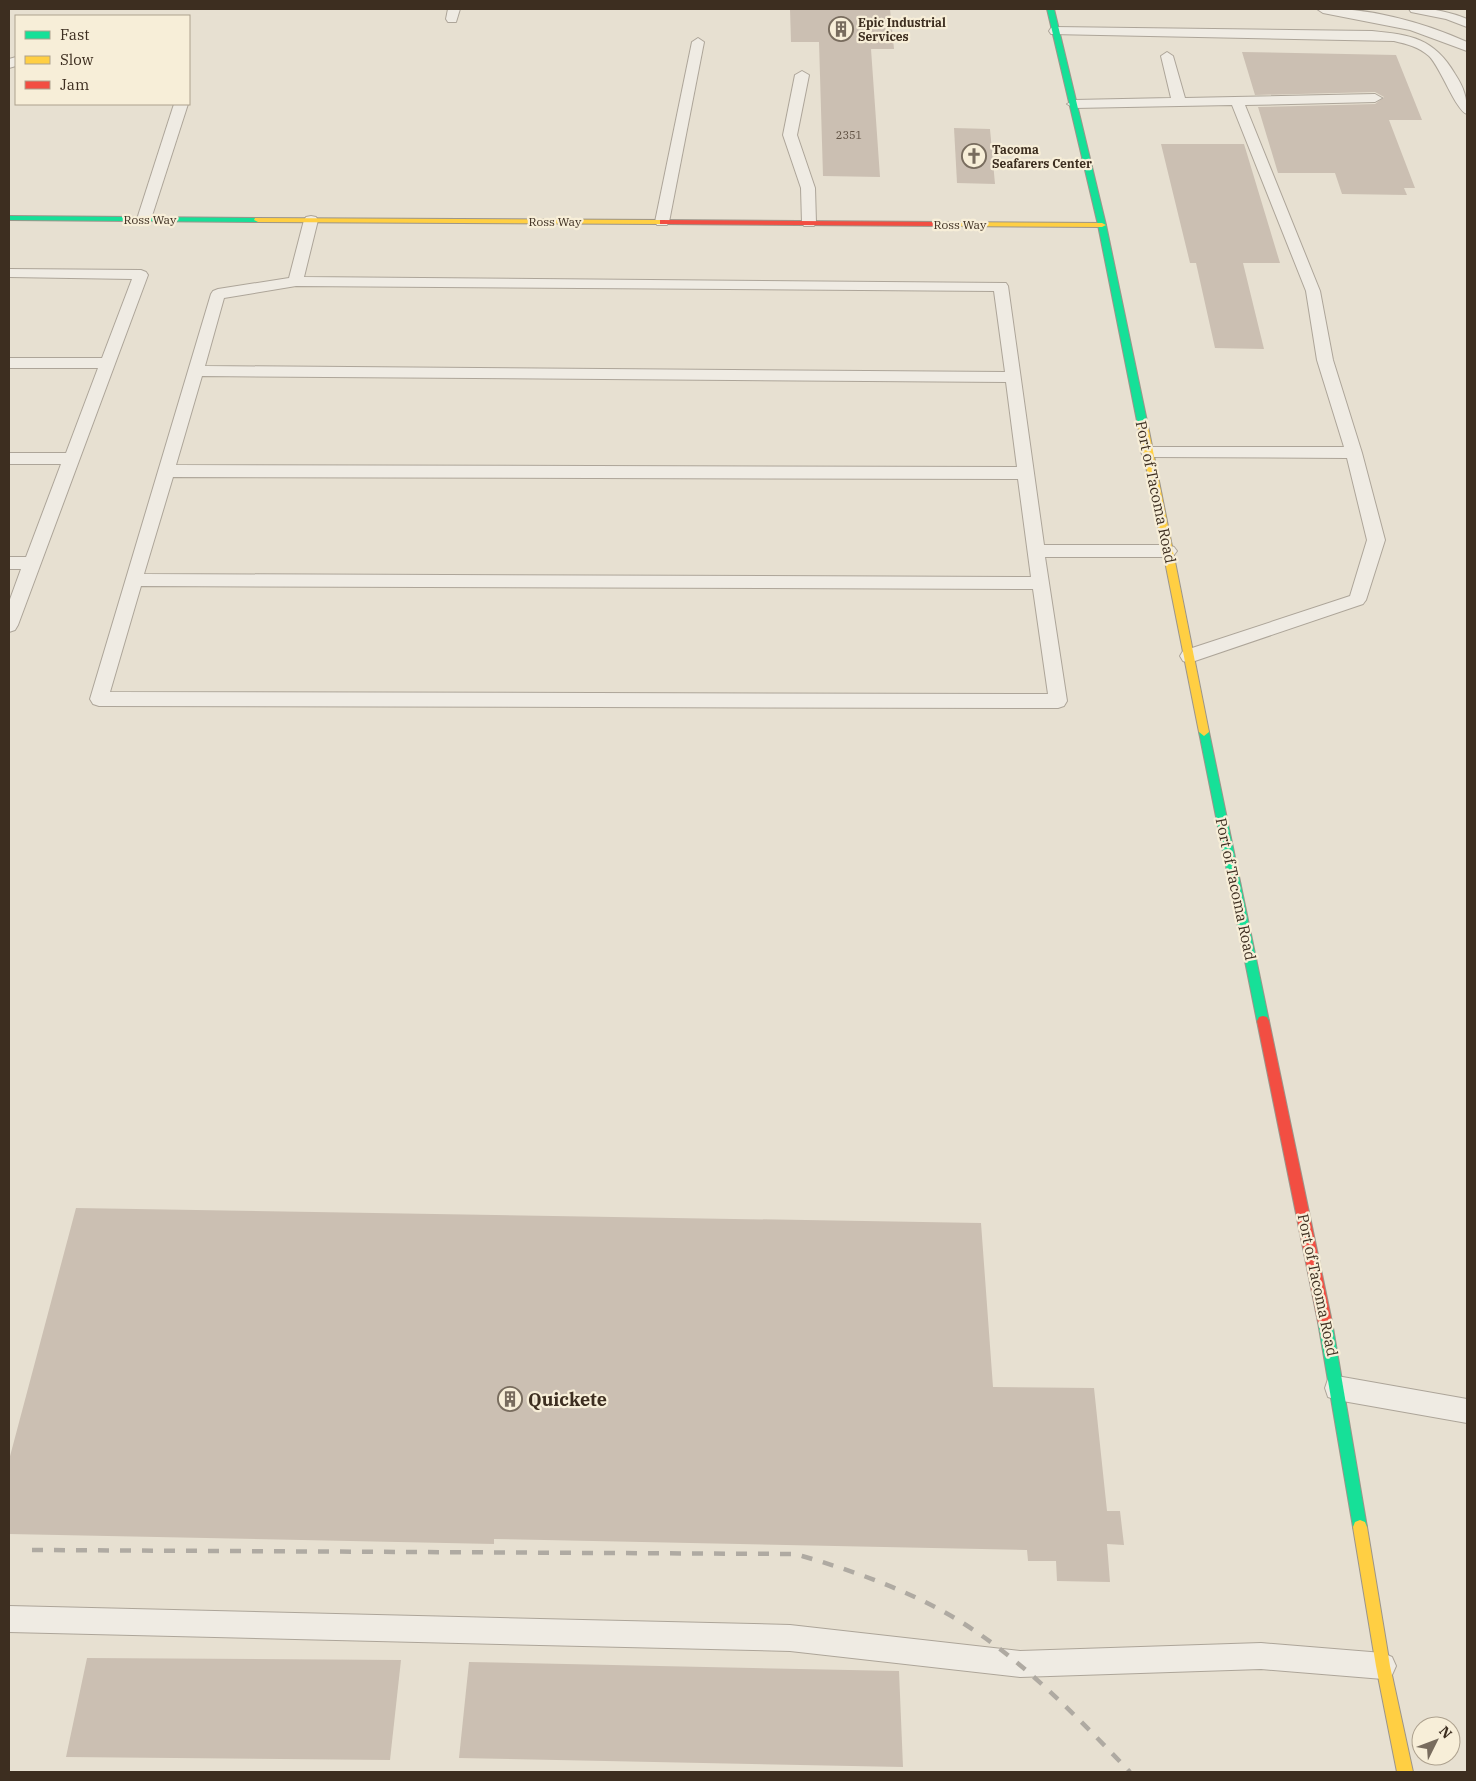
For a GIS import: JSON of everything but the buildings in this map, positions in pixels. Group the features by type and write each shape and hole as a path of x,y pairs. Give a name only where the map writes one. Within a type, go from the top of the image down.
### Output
{"main road":[{"name":"Port of Tacoma Road","path":"1050,9 1102,225 1226,843 1332,1353 1383,1666 1405,1772"},
{"name":"Ross Way","path":"9,218 1102,225"}],"lane":[{"path":"1323,9 1402,24 1453,39 1467,47"},
{"path":"1372,9 1467,31"},
{"path":"1416,9 1449,16 1467,23"},
{"path":"1055,32 1372,35 1401,37 1418,42 1437,54 1467,110"},
{"path":"662,222 698,42"},
{"path":"1167,56 1179,102"},
{"path":"802,75 790,135 808,188 809,223"},
{"path":"1074,104 1375,98"},
{"path":"1189,656 1357,600 1376,540 1354,453 1325,360 1313,291 1237,101"},
{"path":"144,219 181,105"},
{"path":"296,281 311,220"},
{"path":"9,273 141,275 9,625"},
{"path":"296,281 1001,286 1040,583 1058,701 99,699 218,294 296,281"},
{"path":"9,363 108,363"},
{"path":"196,371 1013,377"},
{"path":"1149,452 1354,453"},
{"path":"9,458 72,458"},
{"path":"166,470 1026,473"},
{"path":"1036,551 1168,551"},
{"path":"9,563 32,563"},
{"path":"134,580 1040,583"},
{"path":"1337,1388 1467,1411"},
{"path":"9,1619 790,1638 1020,1664 1261,1656 1383,1666"}],"railway":[{"path":"32,1550 795,1554 884,1584 926,1602 966,1625 1011,1657 1032,1675 1130,1772"}],"traffic: fast":[{"path":"1050,9 1102,225 1143,426"},
{"path":"9,218 258,220"},
{"path":"1204,732 1263,1021"},
{"path":"1325,1322 1360,1527"}],"traffic: slow":[{"path":"258,220 663,222"},
{"path":"942,224 1102,225"},
{"path":"1143,426 1204,732"},
{"path":"1360,1527 1383,1666 1405,1772"}],"traffic: jam":[{"path":"663,222 942,224"},
{"path":"1263,1021 1325,1322"}],"place":[{"name":"Epic Industrial Services","path":"841,29"},
{"name":"Tacoma Seafarers Center","path":"974,156"},
{"name":"Quickete","path":"510,1399"}]}
